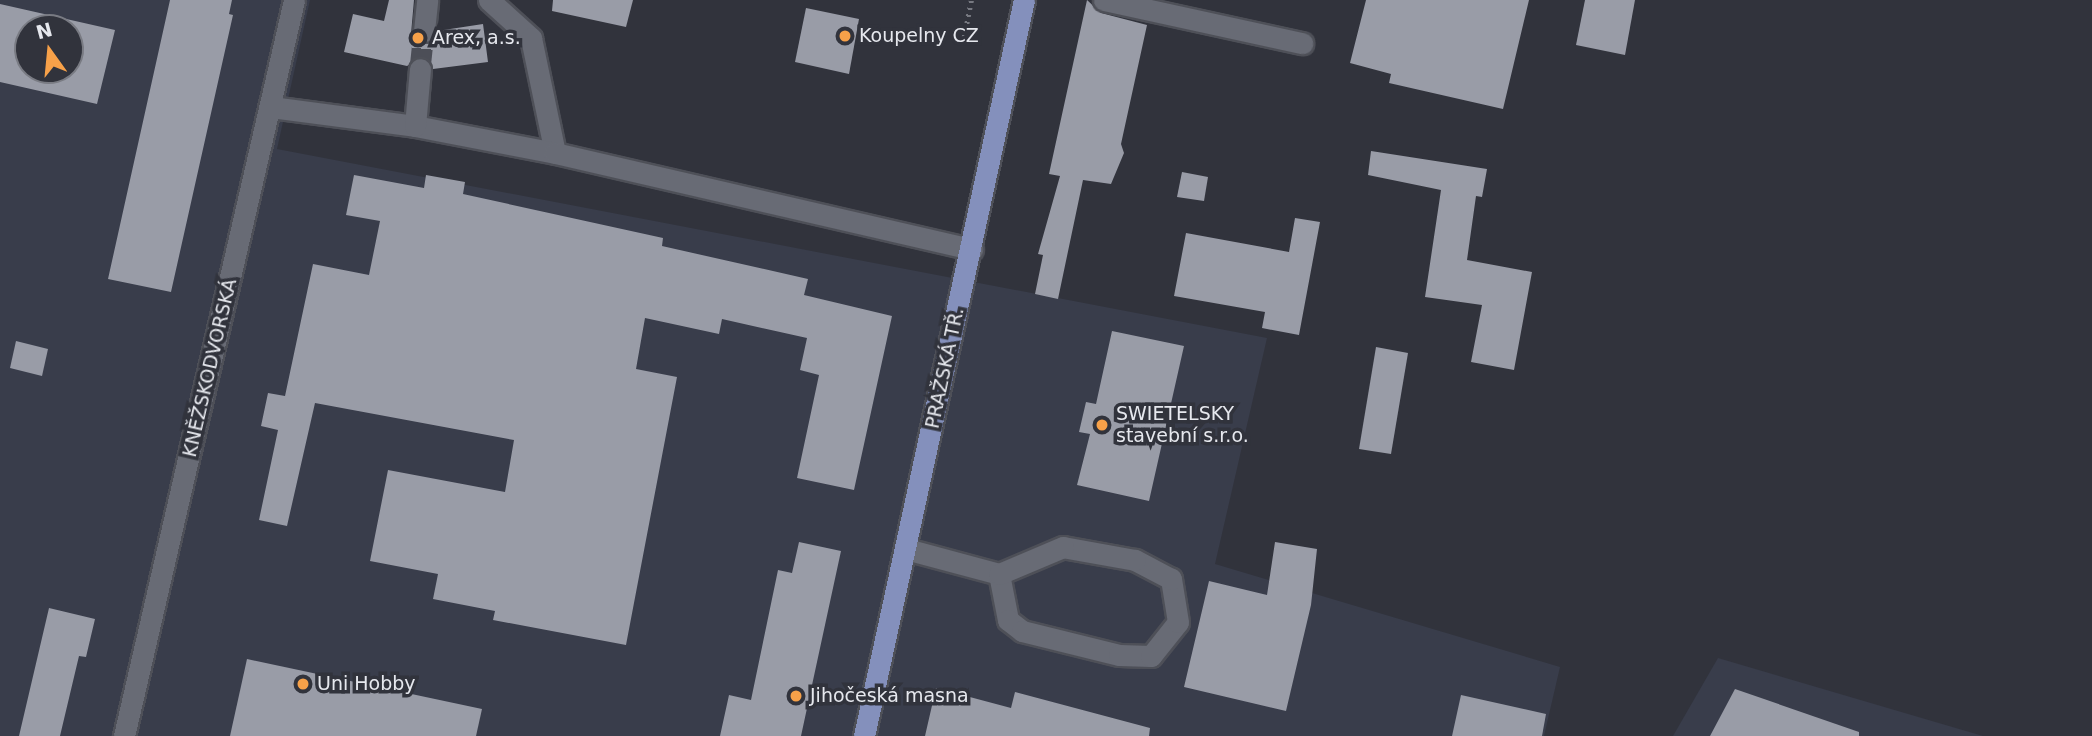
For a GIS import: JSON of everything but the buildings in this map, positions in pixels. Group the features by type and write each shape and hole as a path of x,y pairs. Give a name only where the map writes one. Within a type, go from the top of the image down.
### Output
{"main road":[{"name":"PRAŽSKÁ TŘ.","path":"864,736 1024,0"}],"street":[{"name":"KNĚŽSKODVORSKÁ","path":"124,736 294,0"},
{"path":"424,31 427,0"},
{"path":"489,0 531,38 555,153"},
{"path":"1104,0 1302,43"},
{"path":"415,126 420,69"},
{"path":"271,107 415,126 555,153 972,249"},
{"path":"906,548 999,574 1063,547 1135,560 1171,579 1178,622 1152,656 1119,654 1022,631 1008,620 999,574"}],"path":[{"path":"964,37 971,0"}],"shaded area":[{"path":"0,0 310,0 277,149 1267,338 1215,564 1560,667 1544,736 0,736"},
{"path":"1718,658 1983,736 1673,736"}],"tunnel":[{"path":"420,69 424,31"}],"place":[{"name":"Koupelny CZ","path":"845,36"},
{"name":"Arex, a.s.","path":"418,38"},
{"name":"SWIETELSKY stavební s.r.o.","path":"1102,425"},
{"name":"Uni Hobby","path":"303,684"},
{"name":"Jihočeská masna","path":"796,696"}]}
